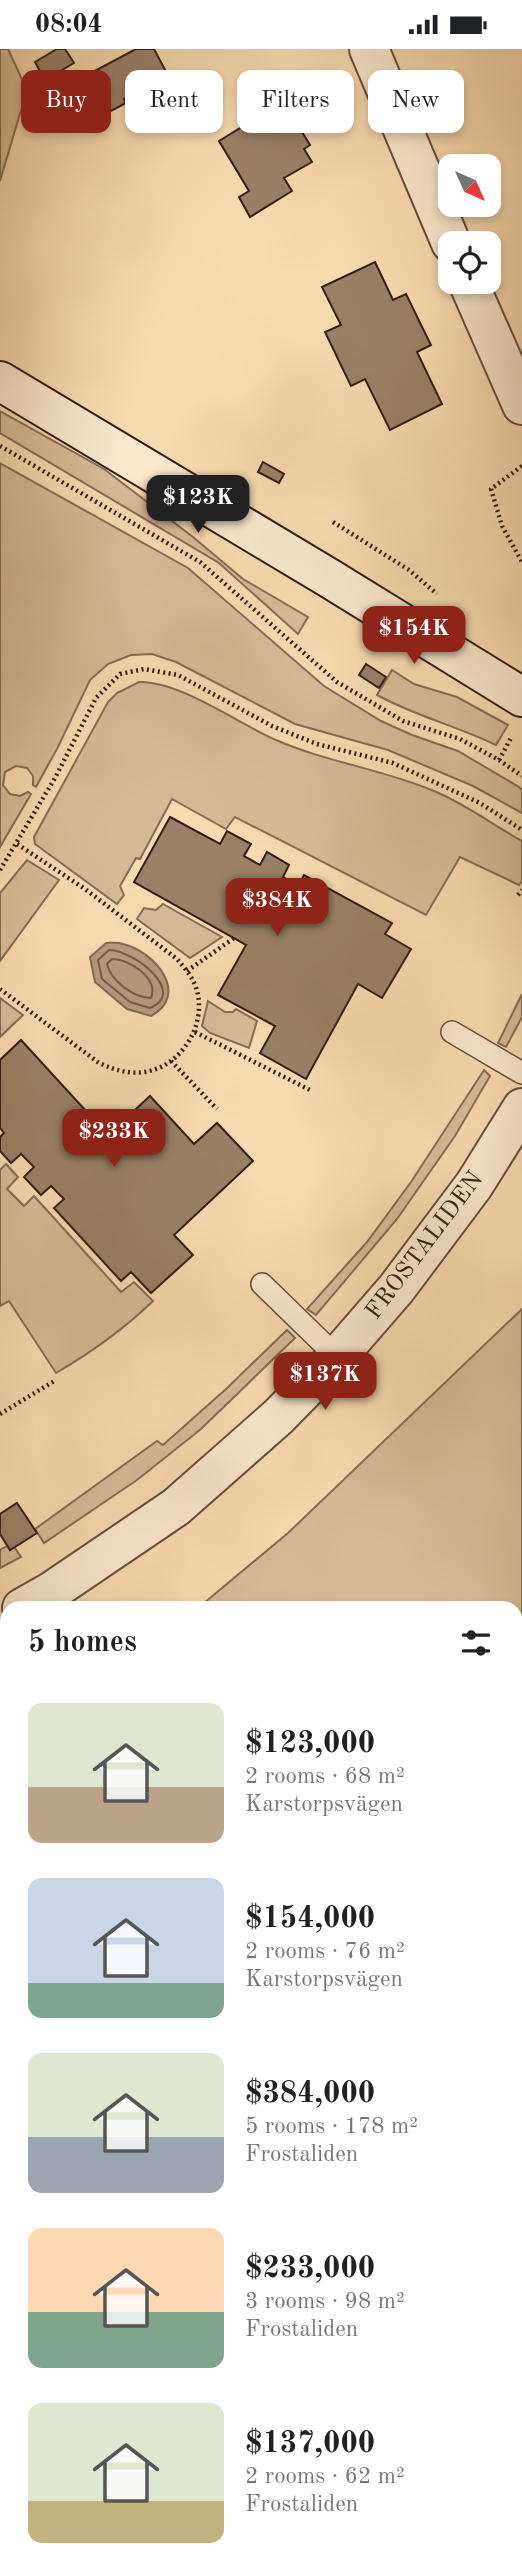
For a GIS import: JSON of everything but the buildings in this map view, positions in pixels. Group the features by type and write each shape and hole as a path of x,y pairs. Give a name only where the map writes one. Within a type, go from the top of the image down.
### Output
{"street":[{"path":"369,49 446,231"},
{"path":"473,294 522,405"},
{"path":"0,381 329,578 519,713"},
{"name":"FROSTALIDEN","path":"34,1601 176,1507 278,1417 337,1357 396,1289 474,1185 522,1108"}],"lane":[{"path":"452,1032 522,1073"},
{"path":"262,1284 337,1357"}],"path":[{"path":"0,446 200,562 337,682 403,721 460,739 522,776"},
{"path":"522,466 491,489 502,526 522,562"},
{"path":"0,870 55,778 96,698 120,674 144,669 178,675 272,726 317,744 393,763 480,803 522,829"},
{"path":"337,682 342,674"},
{"path":"499,760 519,713"},
{"path":"0,989 99,1063 118,1072 155,1070 172,1061 195,1032 200,1010 197,990 187,971 158,943 85,889 17,844"},
{"path":"187,971 234,938"},
{"path":"195,1032 310,1090"},
{"path":"172,1061 217,1109"},
{"path":"0,1414 56,1380"}],"shaded area":[{"path":"0,49 8,49 21,77 21,110 0,181"},
{"path":"0,411 104,469 243,579 308,617 298,634 219,563 0,433"},
{"path":"0,463 188,568 324,686 381,721 458,751 519,787 522,790 522,813 473,786 388,750 295,724 176,662 152,654 131,655 108,664 90,680 36,787 27,768 16,766 5,772 3,785 10,794 31,794 0,847"},
{"path":"392,670 414,684 457,697 508,725 496,745 391,702 377,695"},
{"path":"139,682 172,688 190,695 295,748 414,783 456,802 522,841 522,881 519,885 460,857 426,915 235,817 226,829 172,799 140,859 136,858 120,886 124,895 117,904 35,844 34,837 108,702 117,693"},
{"path":"27,860 59,880 0,961 0,893"},
{"path":"163,904 222,937 190,958 137,919 144,908 156,910"},
{"path":"522,994 522,1017 506,1047 498,1043"},
{"path":"0,998 23,1015 0,1037"},
{"path":"208,1001 225,1012 233,1012 236,1009 257,1021 249,1048 210,1033 202,1026"},
{"path":"484,1070 490,1076 455,1136 397,1219 316,1315 307,1309 367,1242 411,1182"},
{"path":"6,1164 18,1177 7,1189 24,1206 34,1196 121,1292 134,1282 153,1301 107,1340 56,1373 9,1301 0,1306 0,1170"},
{"path":"522,1309 522,1601 206,1601 288,1533"},
{"path":"287,1330 295,1338 201,1429 137,1480 44,1543 35,1529 157,1441 163,1445"},
{"path":"7,1546 10,1550 14,1547 21,1557 0,1568 0,1550"}],"water":[{"path":"106,943 119,943 135,948 146,955 164,974 168,996 163,1007 151,1016 127,1009 95,982 90,957"}]}
